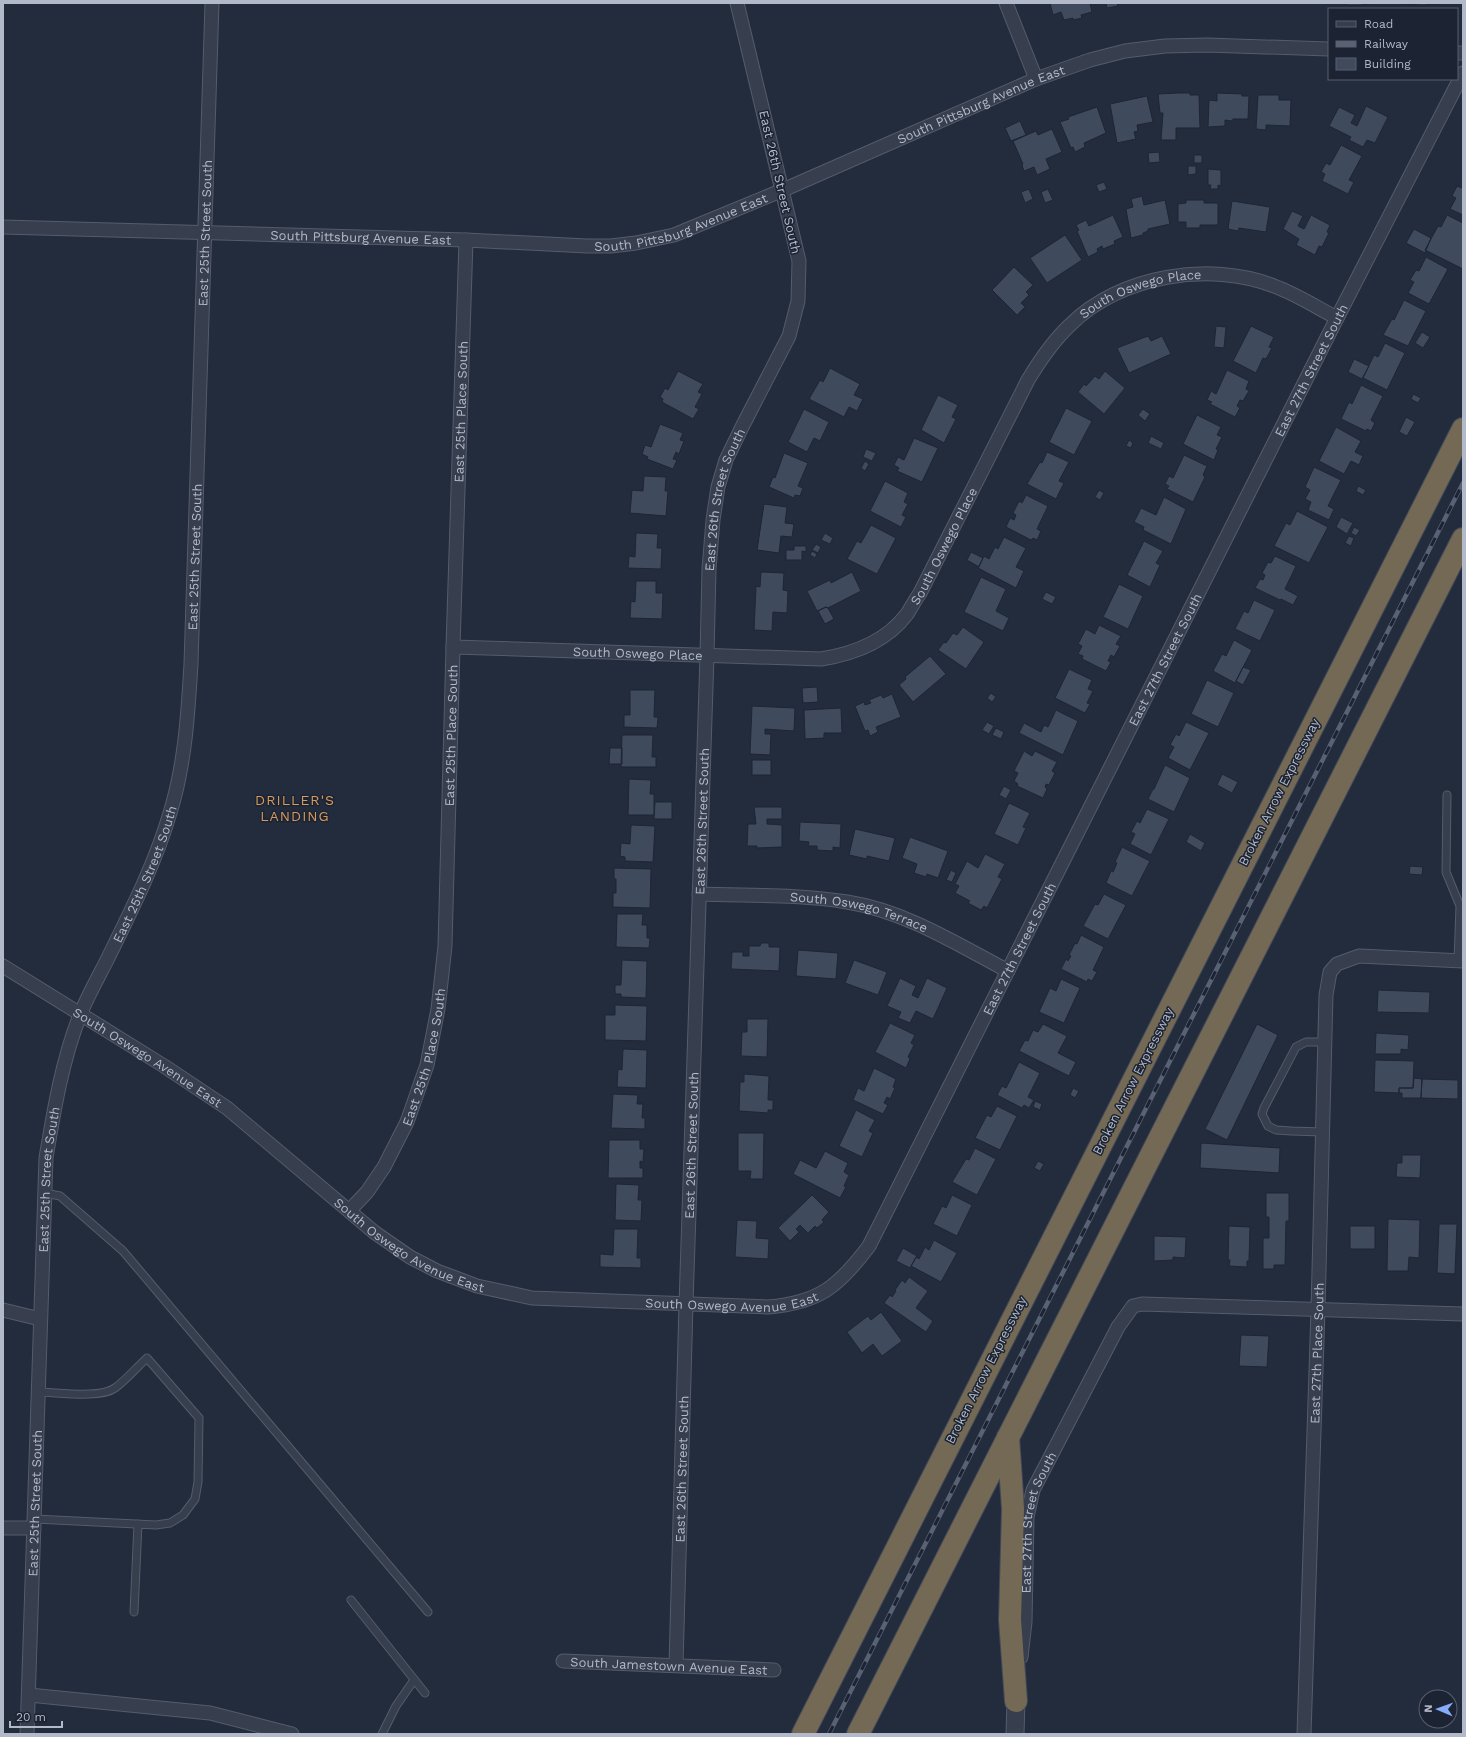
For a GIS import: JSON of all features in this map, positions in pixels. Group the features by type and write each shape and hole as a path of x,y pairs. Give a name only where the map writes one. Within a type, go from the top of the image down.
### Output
{"highway":[{"name":"Broken Arrow Expressway","path":"803,1734 1463,429"},
{"path":"858,1734 1463,539"},
{"path":"1008,1436 1013,1509 1010,1620 1016,1701"}],"street":[{"name":"East 25th Street South","path":"27,1734 46,1158 58,1087 80,1014 128,918 157,853 170,812 182,757 187,723 192,664 212,3"},
{"name":"East 26th Street South","path":"676,1665 707,656 708,569 718,487 726,460 789,336 798,301 799,261 737,3"},
{"path":"1006,3 1036,80"},
{"name":"South Pittsburg Avenue East","path":"3,227 466,240 587,246 611,246 636,243 674,235 783,190 1036,80 1090,60 1125,51 1147,48 1207,45 1328,49"},
{"name":"East 27th Street South","path":"869,1246 1337,318 1463,73"},
{"name":"East 25th Place South","path":"350,1210 366,1192 384,1167 407,1122 427,1065 438,1009 445,946 466,240"},
{"name":"South Oswego Place","path":"453,647 821,659 840,656 858,650 880,639 906,615 920,593 1028,380 1043,355 1070,324 1094,305 1128,288 1156,279 1184,274 1212,274 1244,277 1274,286 1337,318"},
{"name":"South Oswego Terrace","path":"699,894 820,899 848,902 913,922 1008,971"},
{"name":"East 27th Place South","path":"1304,1734 1326,1042 1326,995 1330,972 1337,964 1359,956 1461,961"},
{"name":"South Oswego Avenue East","path":"3,966 164,1066 227,1108 350,1210 374,1232 410,1257 437,1272 477,1286 532,1298 686,1305 768,1307 790,1305 826,1291 853,1267 869,1246"},
{"name":"East 27th Street South","path":"1015,1734 1016,1701 1025,1622 1027,1517 1033,1490 1118,1327 1133,1306 1142,1304 1463,1314"},
{"path":"3,1310 40,1319"},
{"path":"3,1528 34,1524"},
{"name":"South Jamestown Avenue East","path":"563,1661 774,1670"},
{"path":"29,1695 210,1713 292,1734"}],"lane":[{"path":"1447,795 1446,872 1460,906 1461,961"},
{"path":"1323,1132 1276,1130 1268,1126 1262,1114 1296,1047 1306,1042 1326,1042"},
{"path":"45,1193 60,1196 123,1251 428,1612"},
{"path":"34,1524 156,1525 170,1523 183,1514 195,1500 198,1482 200,1418 147,1358 114,1389 104,1393 38,1392"},
{"path":"134,1612 138,1524"},
{"path":"351,1600 425,1693"},
{"path":"382,1734 396,1706 414,1680"}],"building":[{"path":"1050,3 1090,3 1092,12 1081,15 1082,18 1064,20 1061,12 1053,15"},
{"path":"1106,3 1117,3 1118,6 1107,8"},
{"path":"1347,3 1374,3 1347,5"},
{"path":"1401,3 1446,3 1424,5"},
{"path":"1178,93 1199,95 1200,128 1176,128 1176,140 1161,140 1163,113 1160,113 1158,94"},
{"path":"1217,93 1242,94 1242,96 1249,96 1248,119 1233,119 1232,121 1225,120 1225,126 1208,127 1209,100 1217,101"},
{"path":"1258,95 1279,95 1279,100 1291,100 1290,126 1266,125 1266,130 1256,129"},
{"path":"1147,96 1153,122 1137,125 1138,131 1134,132 1136,139 1117,143 1110,104"},
{"path":"1366,106 1388,117 1375,143 1367,140 1363,147 1349,140 1351,137 1329,126 1339,107 1355,115 1351,123 1357,126"},
{"path":"1097,107 1106,133 1084,143 1085,147 1075,152 1073,147 1071,148 1060,122 1069,119 1068,117"},
{"path":"1020,121 1026,135 1011,141 1005,128"},
{"path":"1052,129 1062,152 1046,159 1050,169 1037,175 1034,167 1024,171 1023,164 1013,141 1036,131 1038,135"},
{"path":"1341,145 1362,156 1349,180 1354,182 1348,194 1322,181 1325,174 1321,172 1326,163 1330,165"},
{"path":"1159,152 1160,162 1149,163 1148,153"},
{"path":"1194,155 1202,155 1202,163 1194,163"},
{"path":"1188,166 1196,166 1196,174 1188,175"},
{"path":"1208,169 1221,170 1221,186 1218,185 1218,189 1210,189 1211,185 1208,185"},
{"path":"1104,182 1107,189 1099,192 1096,185"},
{"path":"1463,185 1463,215 1450,209 1456,198 1452,196 1457,186 1462,188"},
{"path":"1029,189 1033,199 1025,203 1021,192"},
{"path":"1048,189 1053,200 1045,203 1041,192"},
{"path":"1142,196 1144,205 1165,200 1170,224 1148,229 1148,231 1143,233 1143,235 1131,238 1126,209 1133,207 1131,199"},
{"path":"1186,200 1204,200 1204,203 1218,203 1218,225 1200,225 1200,228 1186,228 1186,222 1178,222 1178,204 1186,203"},
{"path":"1232,201 1270,207 1266,232 1239,228 1238,231 1228,229"},
{"path":"1292,211 1303,216 1298,226 1304,229 1311,215 1330,225 1327,232 1329,233 1322,247 1319,246 1315,255 1296,245 1299,239 1283,229"},
{"path":"1113,215 1123,237 1114,241 1115,244 1103,249 1102,246 1097,249 1098,252 1088,257 1076,225 1086,220 1089,226"},
{"path":"1447,215 1463,223 1463,269 1425,250 1438,226 1441,227"},
{"path":"1414,229 1431,238 1425,253 1406,243"},
{"path":"1065,235 1082,260 1047,283 1030,258"},
{"path":"1426,257 1448,269 1429,304 1408,293 1414,282 1410,280 1416,270 1419,271"},
{"path":"1014,267 1033,285 1026,292 1029,295 1021,303 1025,307 1017,315 992,290"},
{"path":"1404,300 1426,311 1408,346 1383,335 1392,319 1394,320"},
{"path":"1216,326 1226,327 1224,348 1214,347"},
{"path":"1251,326 1274,337 1269,347 1272,348 1266,359 1263,358 1256,373 1233,361"},
{"path":"1422,332 1430,337 1423,348 1415,343"},
{"path":"1148,336 1151,341 1162,336 1171,354 1129,373 1117,348"},
{"path":"1385,343 1405,353 1387,390 1363,378 1374,355 1378,357"},
{"path":"1354,359 1369,366 1362,379 1348,372"},
{"path":"830,368 860,384 854,395 863,399 857,411 849,407 844,417 809,399 820,380 823,382"},
{"path":"1227,370 1249,381 1246,389 1249,391 1243,401 1240,400 1237,406 1240,408 1235,417 1210,404 1212,402 1207,400 1211,391 1216,394"},
{"path":"678,371 703,384 698,392 702,394 695,407 699,409 693,419 662,402 663,399 660,397 665,388 668,390"},
{"path":"1105,371 1125,388 1104,414 1078,392 1084,384 1086,386 1095,376 1099,379"},
{"path":"1361,385 1383,396 1371,420 1375,423 1371,431 1367,429 1366,431 1341,419 1349,402 1352,404"},
{"path":"1413,394 1421,398 1418,403 1411,399"},
{"path":"938,395 958,405 952,417 956,419 944,443 921,430"},
{"path":"1066,408 1092,421 1074,455 1049,442"},
{"path":"804,409 829,422 820,441 814,438 807,452 788,442"},
{"path":"1143,409 1150,414 1145,421 1138,415"},
{"path":"1197,415 1221,427 1217,435 1222,437 1216,449 1218,450 1214,460 1183,444"},
{"path":"1406,417 1415,422 1407,436 1399,432"},
{"path":"660,424 683,433 680,440 684,441 679,454 676,452 673,459 677,460 673,469 647,459 648,457 642,454 645,445 651,447"},
{"path":"1336,427 1361,441 1355,452 1363,456 1359,465 1351,461 1344,474 1319,461"},
{"path":"1151,436 1164,443 1161,449 1148,443"},
{"path":"914,438 938,448 922,482 897,471 899,468 894,465 898,457 904,460"},
{"path":"1129,440 1133,443 1131,448 1126,446"},
{"path":"866,449 876,453 872,461 863,457"},
{"path":"1047,452 1069,462 1059,481 1064,483 1056,499 1027,484 1040,462 1042,463"},
{"path":"784,453 808,463 798,486 803,488 800,496 795,495 794,498 769,487 773,477 775,478"},
{"path":"1184,455 1207,466 1203,475 1205,477 1193,502 1167,489 1169,486 1165,484 1169,476 1173,478"},
{"path":"865,461 869,464 865,471 861,468"},
{"path":"1314,467 1341,480 1328,506 1334,509 1329,520 1308,510 1311,502 1305,499 1310,490 1305,487"},
{"path":"644,476 666,477 665,491 668,491 666,516 630,513 632,490 643,491"},
{"path":"885,481 908,493 904,502 908,504 902,515 906,517 901,527 870,511"},
{"path":"1358,486 1366,490 1363,495 1356,491"},
{"path":"1099,490 1104,493 1100,500 1095,497"},
{"path":"1026,495 1048,506 1037,529 1041,531 1037,540 1033,538 1031,540 1006,527 1010,518 1014,520 1016,515 1013,513 1019,501 1022,503"},
{"path":"1164,497 1186,509 1171,544 1143,530 1144,527 1134,522 1141,508 1156,515"},
{"path":"764,504 787,507 785,523 794,524 792,537 781,536 779,553 757,550"},
{"path":"1297,511 1328,527 1309,563 1274,546 1286,523 1290,525"},
{"path":"1341,517 1353,523 1347,534 1336,527"},
{"path":"871,525 896,538 877,574 847,559 857,541 861,543"},
{"path":"1354,527 1360,530 1356,536 1351,533"},
{"path":"636,533 658,534 657,548 662,548 661,569 628,568 629,556 635,557"},
{"path":"825,533 833,538 830,544 821,540"},
{"path":"1349,536 1354,538 1351,546 1345,543"},
{"path":"1004,537 1026,548 1016,567 1024,571 1016,588 978,568 984,556 989,559 995,547 998,549"},
{"path":"1144,541 1163,551 1156,563 1160,565 1150,587 1127,575"},
{"path":"816,544 821,547 818,553 812,550"},
{"path":"794,546 806,546 806,552 802,551 802,560 786,560 786,550 794,550"},
{"path":"812,551 817,554 815,558 810,555"},
{"path":"971,552 983,558 979,567 967,560"},
{"path":"1275,556 1296,566 1285,589 1298,596 1293,605 1255,588 1260,579 1263,580 1265,575 1262,573 1268,562 1271,563"},
{"path":"761,572 784,573 783,590 788,591 787,613 773,612 772,631 754,630 756,586 760,587"},
{"path":"852,572 861,591 828,608 826,607 817,611 807,591 830,580 831,583"},
{"path":"981,577 1006,589 996,611 1009,618 1003,631 964,612"},
{"path":"636,581 656,581 656,593 663,593 662,619 630,618 631,601 635,602"},
{"path":"1119,584 1143,596 1128,629 1103,617"},
{"path":"1046,592 1056,597 1052,604 1042,599"},
{"path":"1254,600 1275,610 1260,641 1235,629 1244,611 1248,613"},
{"path":"826,607 834,619 825,624 818,611"},
{"path":"1099,625 1121,636 1116,644 1120,646 1114,657 1111,655 1108,661 1111,662 1106,671 1082,659 1083,656 1078,654 1082,646 1078,644 1086,629 1095,634"},
{"path":"963,627 984,642 966,669 938,650 944,642 946,643 953,633 957,635"},
{"path":"1234,640 1252,650 1235,683 1213,671 1222,654 1226,656"},
{"path":"930,656 946,674 913,702 899,685 906,679 905,677"},
{"path":"1243,667 1251,670 1243,685 1236,681"},
{"path":"1069,669 1092,680 1088,689 1093,691 1087,703 1090,704 1085,713 1055,698"},
{"path":"1207,680 1234,693 1218,727 1191,714"},
{"path":"817,687 818,702 803,703 802,688"},
{"path":"630,690 655,690 654,717 658,717 657,728 624,727 624,715 630,715"},
{"path":"991,693 996,697 992,702 987,698"},
{"path":"892,694 901,717 876,727 878,732 870,736 868,730 865,731 855,706 864,702 865,705 871,703 869,700 881,695 883,698"},
{"path":"752,706 795,708 794,731 765,729 765,734 771,734 770,755 750,754"},
{"path":"841,708 842,733 824,733 824,738 805,739 804,710"},
{"path":"1056,710 1078,721 1063,755 1019,733 1024,723 1041,732 1044,725 1048,727"},
{"path":"987,722 994,726 989,734 982,730"},
{"path":"1186,722 1209,733 1190,770 1168,758 1174,747 1170,745 1176,734 1179,736"},
{"path":"996,728 1004,732 1001,739 992,735"},
{"path":"622,735 653,735 652,757 656,757 656,767 621,767"},
{"path":"610,748 622,748 622,764 609,764"},
{"path":"1024,751 1032,756 1035,751 1057,762 1052,771 1055,773 1049,785 1046,784 1045,787 1047,789 1043,798 1017,786 1018,784 1014,781 1018,773 1014,771"},
{"path":"752,760 771,760 771,775 752,775"},
{"path":"1165,765 1190,778 1174,812 1148,799"},
{"path":"1222,774 1238,782 1232,793 1217,785"},
{"path":"629,779 651,780 650,794 654,794 654,815 628,815"},
{"path":"1004,786 1011,790 1006,799 999,795"},
{"path":"655,802 672,802 672,819 654,819"},
{"path":"1009,803 1030,813 1023,827 1026,828 1018,845 994,834"},
{"path":"754,807 782,807 782,819 767,819 767,824 782,825 782,847 757,848 757,846 747,846 748,824 756,824"},
{"path":"1147,809 1169,819 1151,855 1130,844 1135,834 1131,832 1137,821 1140,823"},
{"path":"800,822 841,824 840,848 833,847 833,851 817,850 817,846 808,846 809,842 799,841"},
{"path":"631,825 655,826 653,862 625,861 625,857 620,856 621,843 630,844"},
{"path":"855,829 895,838 889,861 867,856 867,859 849,855"},
{"path":"1190,834 1205,843 1201,851 1186,842"},
{"path":"910,837 948,851 938,878 927,874 926,877 914,873 917,864 902,858"},
{"path":"1122,847 1150,861 1132,896 1106,883 1111,871 1113,872 1117,863 1115,862"},
{"path":"985,854 1005,864 998,877 1002,879 987,908 984,906 981,910 968,903 970,901 955,893 959,886 955,884 967,861 978,868"},
{"path":"1410,866 1423,867 1422,875 1409,874"},
{"path":"614,868 651,869 650,908 613,907 613,893 616,893"},
{"path":"951,870 956,873 952,882 946,880"},
{"path":"1104,894 1126,905 1108,939 1083,926 1095,904 1098,905"},
{"path":"617,914 643,914 642,925 647,925 647,938 650,938 649,948 616,947"},
{"path":"1081,935 1104,947 1093,970 1097,972 1092,981 1088,979 1087,982 1061,969 1066,959 1068,961 1071,956 1069,955 1075,943 1077,944"},
{"path":"761,943 769,943 769,947 780,947 779,971 731,969 732,952 743,952 743,956 749,956 749,946 760,946"},
{"path":"798,950 838,953 836,979 796,976"},
{"path":"622,960 647,961 646,998 621,997 621,994 615,994 615,985 621,985"},
{"path":"854,960 887,972 878,995 845,983"},
{"path":"900,978 916,986 912,995 918,998 927,978 947,988 933,1019 916,1011 910,1023 898,1018 901,1012 887,1006"},
{"path":"1061,979 1080,988 1064,1023 1039,1012 1050,988 1056,991"},
{"path":"1378,990 1430,992 1429,1013 1377,1012"},
{"path":"615,1005 647,1006 646,1041 605,1040 605,1015 615,1015"},
{"path":"747,1019 768,1019 767,1057 741,1056 742,1032 747,1032"},
{"path":"890,1023 915,1035 911,1043 914,1045 908,1057 910,1059 906,1068 875,1052"},
{"path":"1043,1024 1067,1036 1058,1053 1076,1062 1069,1076 1019,1051 1025,1040 1028,1041 1033,1030 1038,1032"},
{"path":"1257,1024 1278,1035 1227,1140 1205,1129"},
{"path":"1376,1033 1409,1035 1408,1050 1401,1049 1401,1054 1375,1054"},
{"path":"623,1049 647,1050 646,1088 617,1087 618,1069 622,1070"},
{"path":"1375,1060 1414,1061 1413,1088 1399,1088 1399,1093 1374,1092"},
{"path":"1019,1062 1040,1073 1028,1097 1034,1100 1029,1108 1024,1105 1022,1108 997,1095 1002,1086 1006,1088"},
{"path":"874,1068 896,1079 893,1087 895,1088 890,1099 887,1097 884,1103 888,1105 883,1114 853,1100 858,1088 864,1091"},
{"path":"744,1074 769,1076 768,1100 773,1100 773,1110 768,1110 768,1113 739,1111 740,1082 744,1082"},
{"path":"1414,1078 1422,1079 1421,1098 1402,1098 1402,1093 1399,1093 1399,1088 1413,1088"},
{"path":"1422,1079 1458,1080 1458,1099 1421,1098"},
{"path":"1073,1088 1079,1091 1075,1098 1070,1095"},
{"path":"613,1094 638,1095 637,1104 643,1104 642,1118 645,1118 645,1129 611,1128"},
{"path":"1035,1101 1042,1104 1040,1110 1033,1107"},
{"path":"997,1106 1017,1116 1000,1150 975,1138 987,1115 991,1117"},
{"path":"856,1110 875,1120 869,1131 873,1133 862,1157 839,1146"},
{"path":"738,1133 764,1133 763,1179 750,1179 751,1171 738,1171"},
{"path":"609,1140 640,1140 640,1149 644,1149 643,1162 640,1161 640,1168 643,1168 643,1178 608,1178"},
{"path":"1201,1143 1280,1148 1279,1173 1200,1168"},
{"path":"975,1148 996,1159 977,1195 952,1182 966,1159 969,1160"},
{"path":"825,1151 848,1163 844,1172 849,1175 844,1186 846,1187 840,1198 793,1174 800,1160 816,1168"},
{"path":"1402,1155 1421,1155 1420,1178 1396,1177 1397,1163 1402,1163"},
{"path":"1038,1161 1044,1164 1040,1171 1034,1168"},
{"path":"616,1184 639,1185 638,1200 642,1200 641,1221 615,1220"},
{"path":"1266,1193 1289,1193 1289,1221 1286,1221 1285,1265 1274,1265 1274,1269 1263,1269 1263,1238 1269,1238 1269,1217 1266,1217"},
{"path":"812,1195 829,1212 822,1220 824,1222 817,1228 815,1226 808,1233 800,1225 796,1229 799,1232 790,1241 778,1228"},
{"path":"952,1195 972,1205 957,1236 933,1224 942,1206 946,1208"},
{"path":"1388,1219 1420,1220 1419,1258 1409,1257 1408,1271 1387,1271"},
{"path":"737,1220 757,1221 756,1238 769,1239 768,1259 735,1257"},
{"path":"1439,1224 1457,1224 1455,1274 1437,1273"},
{"path":"1229,1226 1250,1227 1249,1261 1247,1261 1247,1267 1229,1266"},
{"path":"1350,1226 1375,1226 1375,1249 1350,1249"},
{"path":"614,1229 638,1229 637,1258 641,1258 641,1268 600,1267 600,1254 613,1255"},
{"path":"1154,1236 1186,1237 1185,1258 1173,1257 1173,1260 1154,1261"},
{"path":"934,1240 957,1253 941,1282 911,1266 916,1257 919,1259 925,1247 929,1250"},
{"path":"903,1248 917,1256 910,1268 896,1261"},
{"path":"909,1277 928,1291 916,1308 933,1321 926,1332 884,1303 890,1295 892,1297 902,1280 905,1283"},
{"path":"881,1312 902,1341 882,1356 873,1344 862,1353 847,1332 868,1316 871,1320"},
{"path":"1241,1335 1269,1336 1267,1367 1239,1366"}],"railway":[{"path":"829,1734 1463,483"}],"district":[{"name":"DRILLER'S LANDING","path":"295,808"}]}
